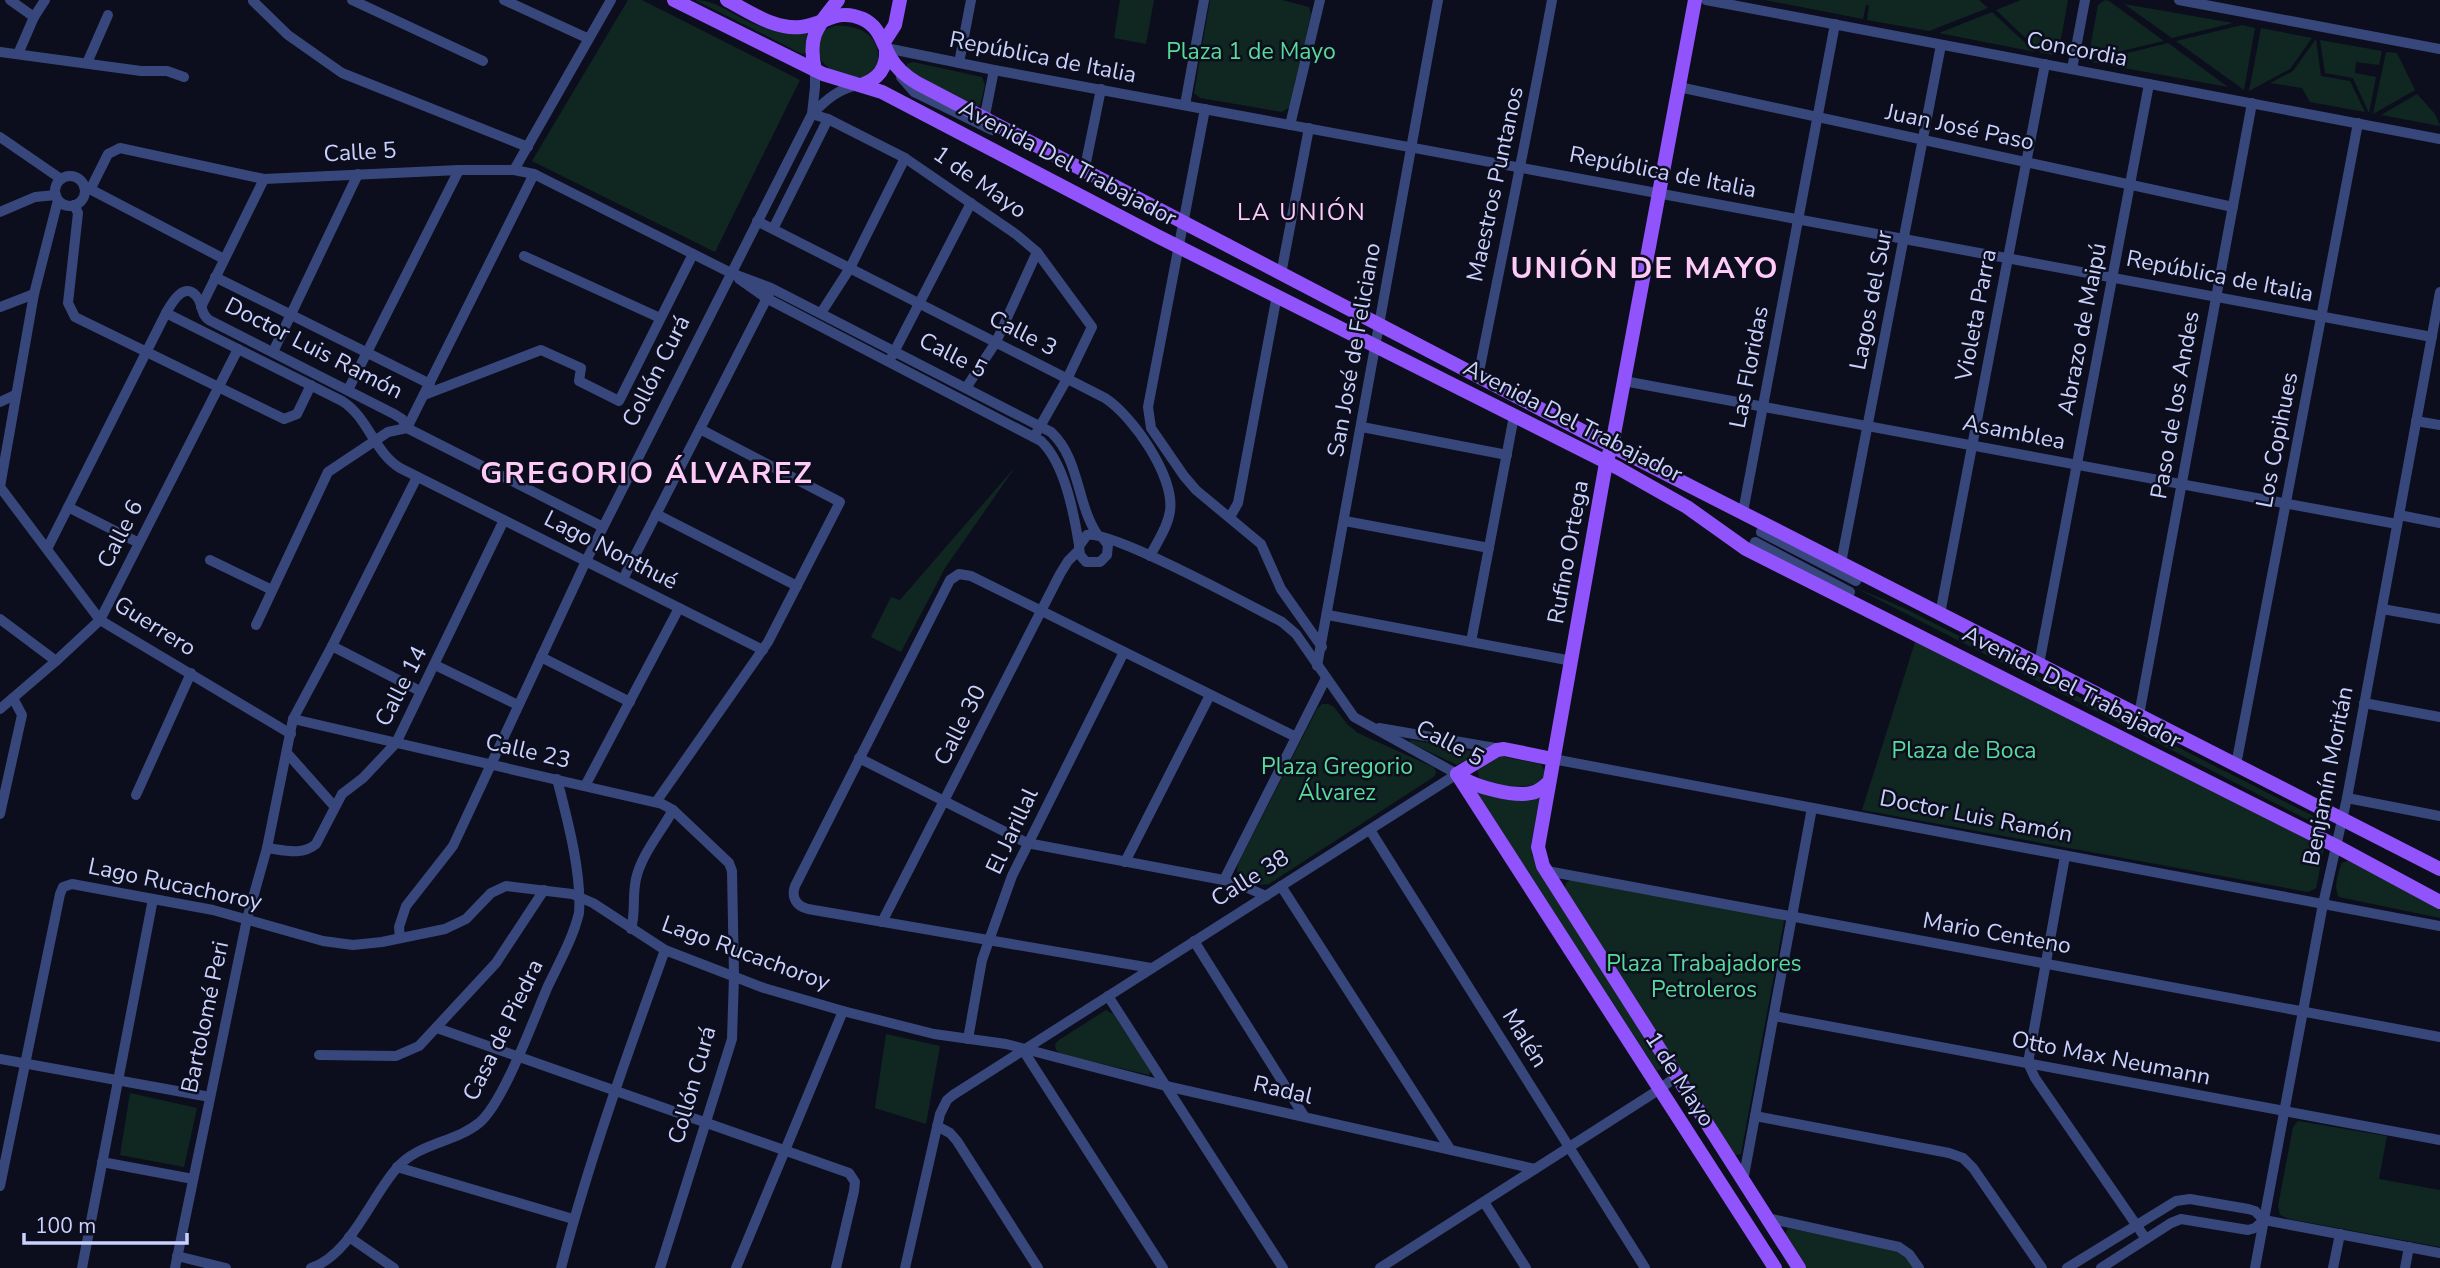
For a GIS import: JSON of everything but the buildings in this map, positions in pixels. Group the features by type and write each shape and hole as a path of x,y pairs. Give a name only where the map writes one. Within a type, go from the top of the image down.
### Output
{"main road":[{"name":"Avenida Del Trabajador","path":"674,0 830,77 882,92 1606,463 1681,503 1746,549 2336,846 2440,902"},
{"name":"Avenida Del Trabajador","path":"727,0 784,26 803,27 839,15 860,18 873,26 896,65 909,78 988,125 2440,869"},
{"name":"Collón Curá","path":"815,70 812,40 838,0"},
{"name":"Collón Curá","path":"861,85 882,72 886,60 885,45 895,25 900,0"},
{"name":"Rufino Ortega","path":"1549,782 1606,463 1612,445 1695,0"},
{"name":"Doctor Luis Ramón","path":"1504,749 1553,759"},
{"name":"Calle 38","path":"1457,774 1490,753 1504,749"},
{"name":"Calle 5","path":"1457,774 1482,786 1525,794 1538,791 1549,782"},
{"name":"1 de Mayo","path":"1457,774 1775,1268"},
{"name":"1 de Mayo","path":"1549,782 1538,847 1547,871 1799,1268"}],"street":[{"path":"10,0 34,17"},
{"path":"18,54 34,17 45,0"},
{"path":"504,0 587,38"},
{"path":"514,170 611,0"},
{"path":"959,63 971,0"},
{"path":"1185,105 1204,0"},
{"path":"1290,125 1317,0"},
{"name":"San José de Feliciano","path":"1317,666 1438,0"},
{"name":"Maestros Puntanos","path":"1478,377 1552,0"},
{"name":"Concordia","path":"1706,0 2440,139"},
{"path":"2072,69 2085,0"},
{"path":"2179,0 2440,49"},
{"path":"253,1 288,35 342,73 528,147"},
{"path":"358,1 484,61"},
{"path":"87,63 108,15"},
{"name":"Las Floridas","path":"1743,512 1835,24"},
{"name":"República de Italia","path":"885,45 994,70 2432,337"},
{"name":"Lagos del Sur","path":"1841,562 1941,45"},
{"path":"0,52 141,71 167,71 184,77"},
{"name":"Violeta Parra","path":"1940,614 2045,64"},
{"name":"Collón Curá","path":"812,114 815,70"},
{"path":"988,125 994,70"},
{"path":"901,78 913,87 988,125 914,92 901,78"},
{"name":"Abrazo de Maipú","path":"2039,664 2150,84"},
{"name":"Collón Curá","path":"400,939 399,927 406,905 453,846 586,561 812,114 831,96 861,85"},
{"name":"Juan José Paso","path":"1679,87 2233,207"},
{"path":"1084,172 1101,89"},
{"name":"Paso de los Andes","path":"2138,715 2252,103"},
{"path":"1205,109 1149,407 1149,421 1189,484 1261,544 1281,589 1322,647"},
{"name":"1 de Mayo","path":"812,114 828,119 905,158 1017,235 1037,252 1092,327 1067,379"},
{"path":"773,229 828,119"},
{"name":"Los Copihues","path":"2236,765 2358,123"},
{"path":"1281,274 1309,128"},
{"path":"0,137 61,179 74,177 87,187 225,259"},
{"name":"Calle 5","path":"87,187 108,154 120,148 264,179 459,170 514,170 534,174 892,356 966,387 1041,425 1059,439 1069,454 1089,519 1100,536 1150,556 1282,622 1296,634 1348,710 1361,722 1457,774"},
{"path":"821,313 850,268 905,158"},
{"path":"348,390 459,170"},
{"path":"273,352 358,174"},
{"path":"256,625 328,472 388,432 407,428 534,174"},
{"path":"1053,176 1156,229 1157,232 1096,201 1053,176"},
{"path":"0,487 34,294 57,197 56,186 61,179"},
{"path":"201,307 264,179"},
{"path":"0,212 35,197 57,197 65,205 74,205 82,200 87,187"},
{"path":"892,356 971,203"},
{"path":"74,205 78,213 69,308 80,320 284,419 296,414 312,385"},
{"name":"Calle 3","path":"757,221 1105,398 1122,410 1166,478 1170,497 1170,513 1150,556"},
{"path":"966,387 996,342 1037,252"},
{"path":"424,395 541,349 581,368 579,381 619,401 692,254"},
{"path":"524,256 660,318"},
{"path":"215,277 429,384"},
{"name":"Doctor Luis Ramón","path":"375,440 348,404 166,313 174,297 182,292 190,293 197,297 206,318 394,414 402,419 407,428 604,527"},
{"name":"Benjamín Moritán","path":"2255,1268 2323,904 2347,798 2432,337 2438,318 2440,292"},
{"path":"623,579 769,293"},
{"name":"Calle 5","path":"769,293 821,313 1049,448 1058,465 1072,511 1079,548"},
{"path":"0,307 34,294"},
{"path":"1230,517 1238,503 1278,295"},
{"path":"47,549 166,313"},
{"name":"Calle 6","path":"0,709 100,620 238,349"},
{"path":"1034,437 1067,379"},
{"name":"Asamblea","path":"1624,381 2286,504 2398,520 2440,523"},
{"path":"0,402 15,396"},
{"path":"1471,642 1514,416"},
{"path":"2416,421 2440,425"},
{"path":"1362,428 1507,454"},
{"path":"656,802 763,650 840,502 700,429"},
{"name":"Lago Nonthué","path":"375,440 393,464 416,477 763,650"},
{"path":"293,719 416,477"},
{"name":"Guerrero","path":"0,487 100,620 291,734"},
{"path":"68,507 139,543"},
{"path":"656,514 797,586"},
{"name":"Calle 14","path":"267,848 300,852 309,850 316,844 342,794 363,778 396,743 504,520"},
{"path":"1345,521 1489,548"},
{"path":"1763,527 1852,573 1858,577 1856,581 1761,532 1763,527"},
{"name":"Calle 30","path":"882,922 1068,561 1087,535 1100,536"},
{"path":"1079,548 1086,562 1100,562 1108,550 1106,540 1100,536"},
{"path":"1755,542 1850,592 1847,596 1753,547 1755,542"},
{"path":"209,560 272,590"},
{"path":"1151,968 808,909 793,897 795,886 947,584 959,573 971,576 1296,737"},
{"path":"585,786 680,608"},
{"path":"2382,609 2440,620"},
{"path":"1328,615 1572,661"},
{"path":"0,619 56,661"},
{"path":"332,646 420,691"},
{"name":"El Jarillal","path":"968,1039 988,940 1027,843 1124,652"},
{"path":"541,657 630,702"},
{"path":"435,664 519,705"},
{"path":"136,795 191,673"},
{"path":"1224,880 1325,678"},
{"path":"1125,862 1210,695"},
{"path":"0,814 22,715 13,698"},
{"path":"2364,703 2440,717"},
{"name":"Bartolomé Peri","path":"176,1262 247,919 267,848 293,719"},
{"name":"Calle 23","path":"293,719 656,802 673,810 726,858 731,867"},
{"name":"Calle 5","path":"1370,726 1504,749"},
{"path":"287,753 334,806"},
{"path":"859,758 1027,843 1224,880 1266,896"},
{"name":"Doctor Luis Ramón","path":"1553,759 2440,926"},
{"name":"Calle 38","path":"1023,1050 1457,774"},
{"path":"557,779 567,815 580,896"},
{"path":"2347,798 2440,816"},
{"path":"1743,1181 1812,808"},
{"path":"631,929 636,914 636,880 641,864 673,810"},
{"name":"Malén","path":"1370,830 1645,1268"},
{"path":"2065,856 2028,1063 2035,1078 2146,1239"},
{"name":"Collón Curá","path":"660,1268 732,1039 734,976 731,867"},
{"name":"Mario Centeno","path":"1547,871 2440,1037"},
{"name":"Lago Rucachoroy","path":"25,1064 60,894 66,885 77,884 247,919 338,944 369,944 400,939 457,924 466,919 498,888 514,886 580,896 665,950 782,993 916,1030 997,1042 1023,1050"},
{"path":"1281,886 1450,1149"},
{"path":"319,1055 396,1056 419,1046 496,962 544,890"},
{"name":"Casa de Piedra","path":"311,1268 330,1258 349,1237 397,1167 415,1152 470,1130 489,1114 518,1056 574,927 579,913 580,896"},
{"path":"82,1268 153,899"},
{"path":"1194,941 1304,1116"},
{"path":"561,1268 573,1219 615,1090 665,950"},
{"path":"1108,996 1283,1268"},
{"path":"736,1268 843,1011"},
{"name":"Otto Max Neumann","path":"1774,1016 2440,1140"},
{"path":"437,1028 844,1171 853,1177 854,1191 836,1268"},
{"path":"905,1268 942,1107 953,1095 1023,1050 1163,1268"},
{"name":"Radal","path":"1023,1050 1166,1086 1535,1169"},
{"path":"0,1059 210,1097"},
{"path":"0,1186 25,1064"},
{"path":"1380,1268 1677,1076"},
{"path":"1755,1116 1949,1153 1963,1158 1973,1168 2042,1268"},
{"path":"936,1126 950,1133 957,1141 1038,1268"},
{"path":"102,1162 193,1179"},
{"path":"397,1167 573,1219"},
{"path":"2067,1268 2172,1202 2185,1199 2248,1209 2263,1220 2440,1253"},
{"path":"1484,1202 1526,1268"},
{"path":"1767,1218 1892,1245 1904,1250 1919,1268"},
{"path":"2101,1268 2181,1219 2248,1230 2255,1228 2263,1220"},
{"path":"2333,1268 2340,1234"},
{"path":"349,1237 394,1268"},
{"path":"2405,1268 2409,1247"},
{"path":"1398,1257 1405,1268"},
{"path":"176,1262 226,1268"}],"green space":[{"path":"628,0 642,0 800,80 715,252 532,161"},
{"path":"695,0 717,5 765,28 807,33 806,53 802,54"},
{"path":"1120,0 1154,0 1146,44 1114,38"},
{"name":"Plaza 1 de Mayo","path":"1210,0 1282,0 1309,7 1311,14 1290,107 1282,112 1200,98 1194,93"},
{"path":"1765,0 1979,0 1988,8 1929,31 1867,20 1869,5 1866,5 1863,19"},
{"path":"2021,0 2068,0 2059,50 2053,55 2041,53 1996,10"},
{"path":"2105,0 2164,41 2088,59 2098,5"},
{"path":"2124,4 2233,23 2172,38"},
{"path":"1992,12 2035,52 1939,33"},
{"path":"2242,25 2255,28 2244,90 2176,41"},
{"path":"834,26 862,30 869,35 877,48 877,68 863,77 856,78 840,74 826,66 818,53 818,44 824,30"},
{"path":"2261,28 2312,38 2290,69 2249,91"},
{"path":"2316,39 2321,76 2350,81 2365,112 2310,102 2302,88 2270,83 2293,71"},
{"path":"2320,40 2382,51 2379,65 2356,62 2355,73 2376,77 2369,113 2353,78 2325,73"},
{"path":"2168,43 2228,87 2091,62"},
{"path":"2386,52 2397,53 2415,90 2373,114"},
{"path":"913,62 982,77 985,85 980,106 972,107 906,69 907,64"},
{"path":"2417,94 2435,114 2440,126 2381,115"},
{"path":"1016,466 945,568 901,652 871,637 891,597 900,600"},
{"path":"1854,587 1904,608 2313,816 2315,821 2310,821"},
{"name":"Plaza de Boca","path":"1916,639 2324,848 2316,888 2308,892 1862,810"},
{"name":"Plaza Gregorio Álvarez","path":"1322,704 1328,704 1358,733 1433,767 1435,776 1269,884 1251,882 1239,875 1238,864 1317,709"},
{"path":"1410,740 1481,753 1457,765 1411,743"},
{"path":"1499,756 1541,764 1545,772 1541,783 1510,786 1479,778 1477,767"},
{"path":"1477,793 1540,797 1531,843 1532,855 1664,1067 1657,1071"},
{"path":"2350,860 2423,898 2440,909 2440,918 2339,897 2336,885 2339,871 2342,863"},
{"name":"Plaza Trabajadores Petroleros","path":"1570,880 1781,918 1784,921 1741,1154 1733,1153 1565,888"},
{"path":"1106,1010 1113,1014 1151,1071 1149,1075 1061,1054 1056,1050 1055,1044 1059,1040"},
{"path":"886,1034 940,1046 926,1124 875,1108"},
{"path":"130,1093 197,1108 184,1167 120,1155"},
{"path":"2298,1121 2387,1136 2379,1179 2440,1190 2440,1247 2289,1219 2280,1215 2278,1206 2293,1127"},
{"path":"1788,1228 1892,1250 1901,1253 1914,1268 1806,1268 1785,1234"}],"district":[{"name":"LA UNIÓN","path":"1302,212"},
{"name":"UNIÓN DE MAYO","path":"1645,268"},
{"name":"GREGORIO ÁLVAREZ","path":"647,473"}]}
